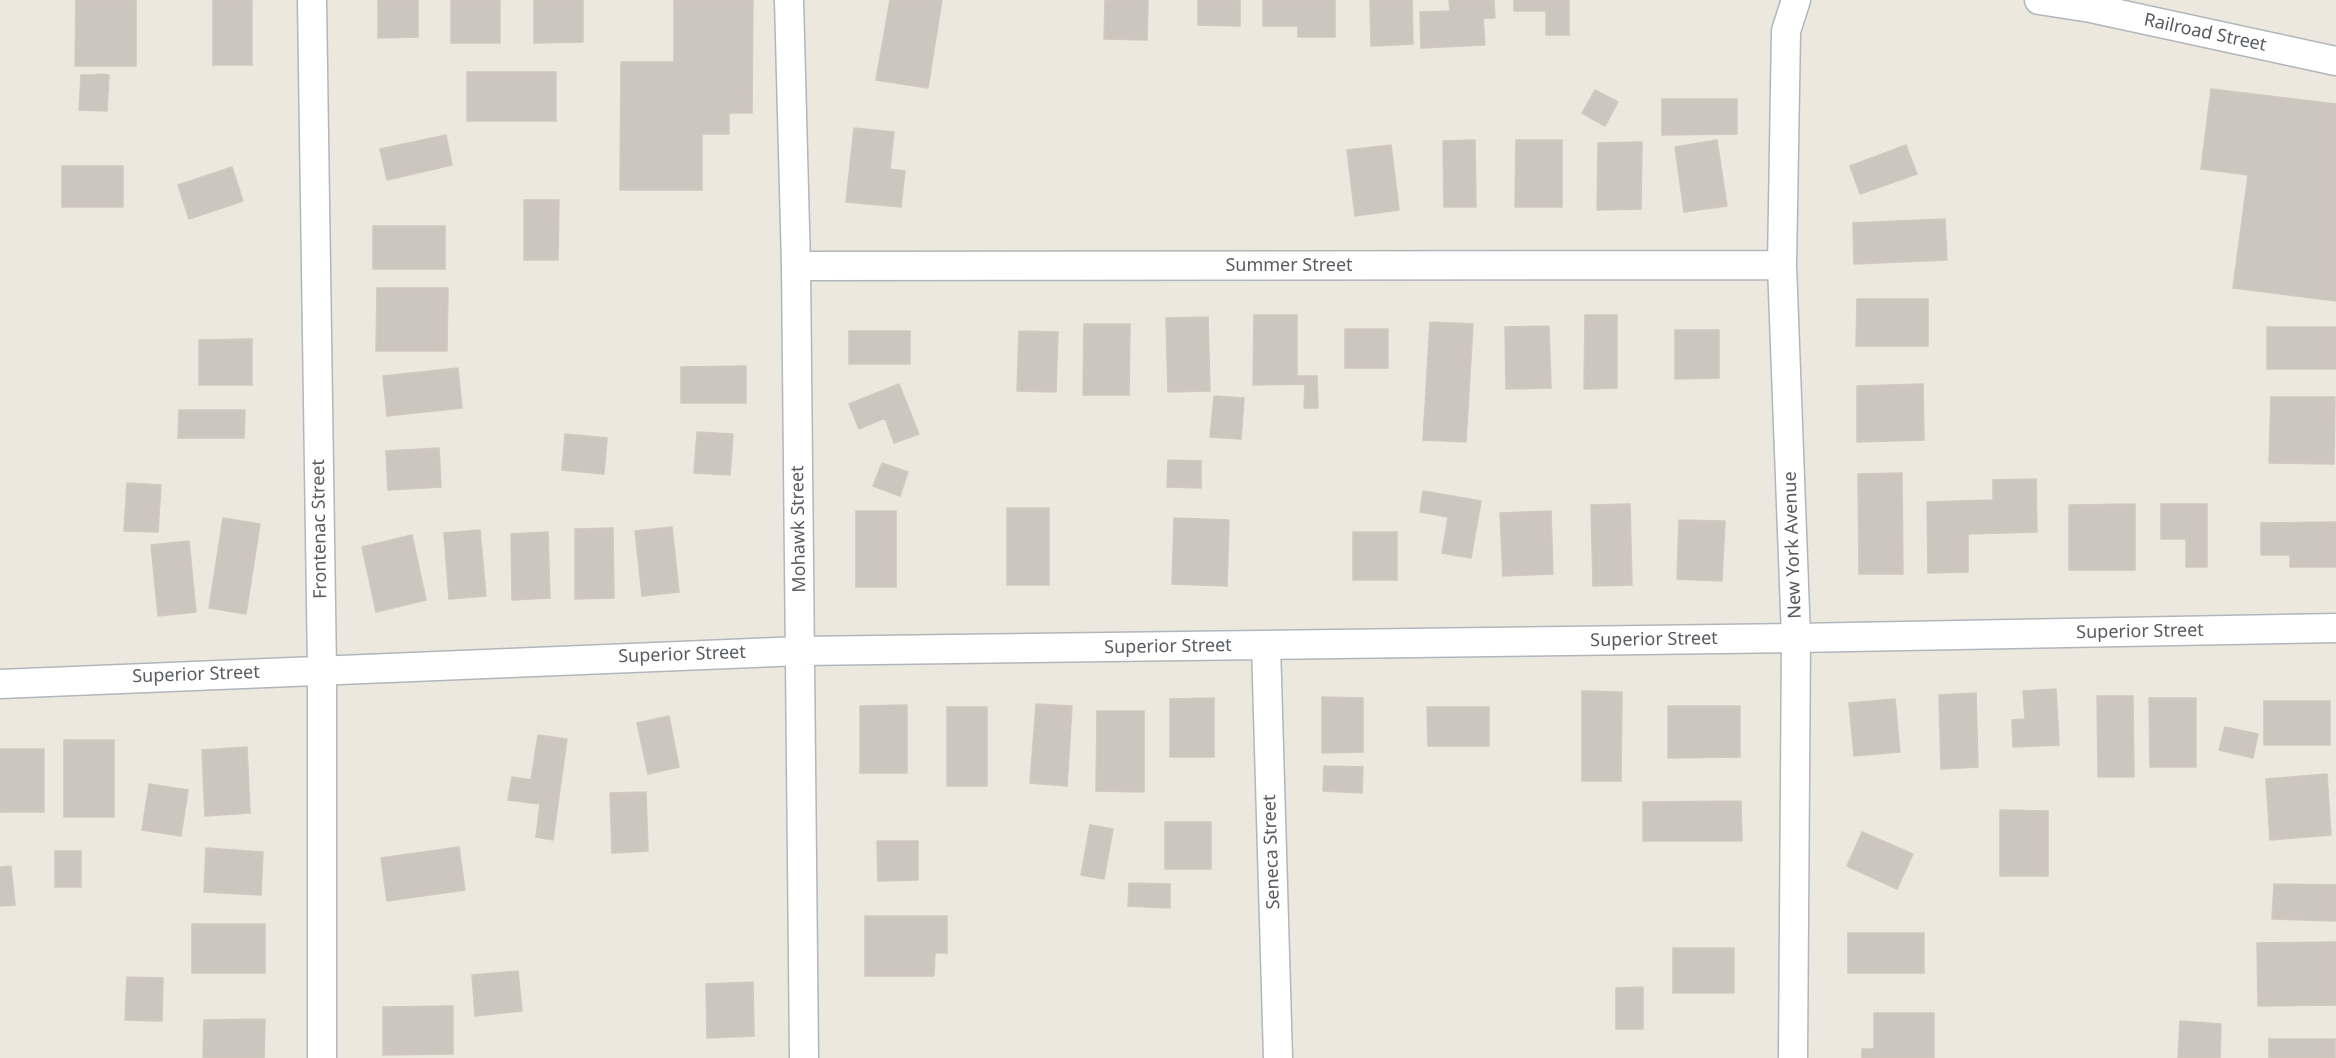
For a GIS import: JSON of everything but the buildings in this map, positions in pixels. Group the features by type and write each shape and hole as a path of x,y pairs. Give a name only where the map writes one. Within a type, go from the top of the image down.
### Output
{"street":[{"name":"Frontenac Street","path":"312,0 322,670 322,1058"},
{"name":"Mohawk Street","path":"789,0 796,266 804,1058"},
{"name":"New York Avenue","path":"1793,1058 1796,638 1782,265 1786,32 1796,0"},
{"name":"Railroad Street","path":"2039,0 2091,8 2336,61"},
{"name":"Summer Street","path":"796,266 1782,265"},
{"name":"Superior Street","path":"0,684 801,651 1796,638 2336,628"},
{"name":"Seneca Street","path":"1266,645 1278,1058"}]}
